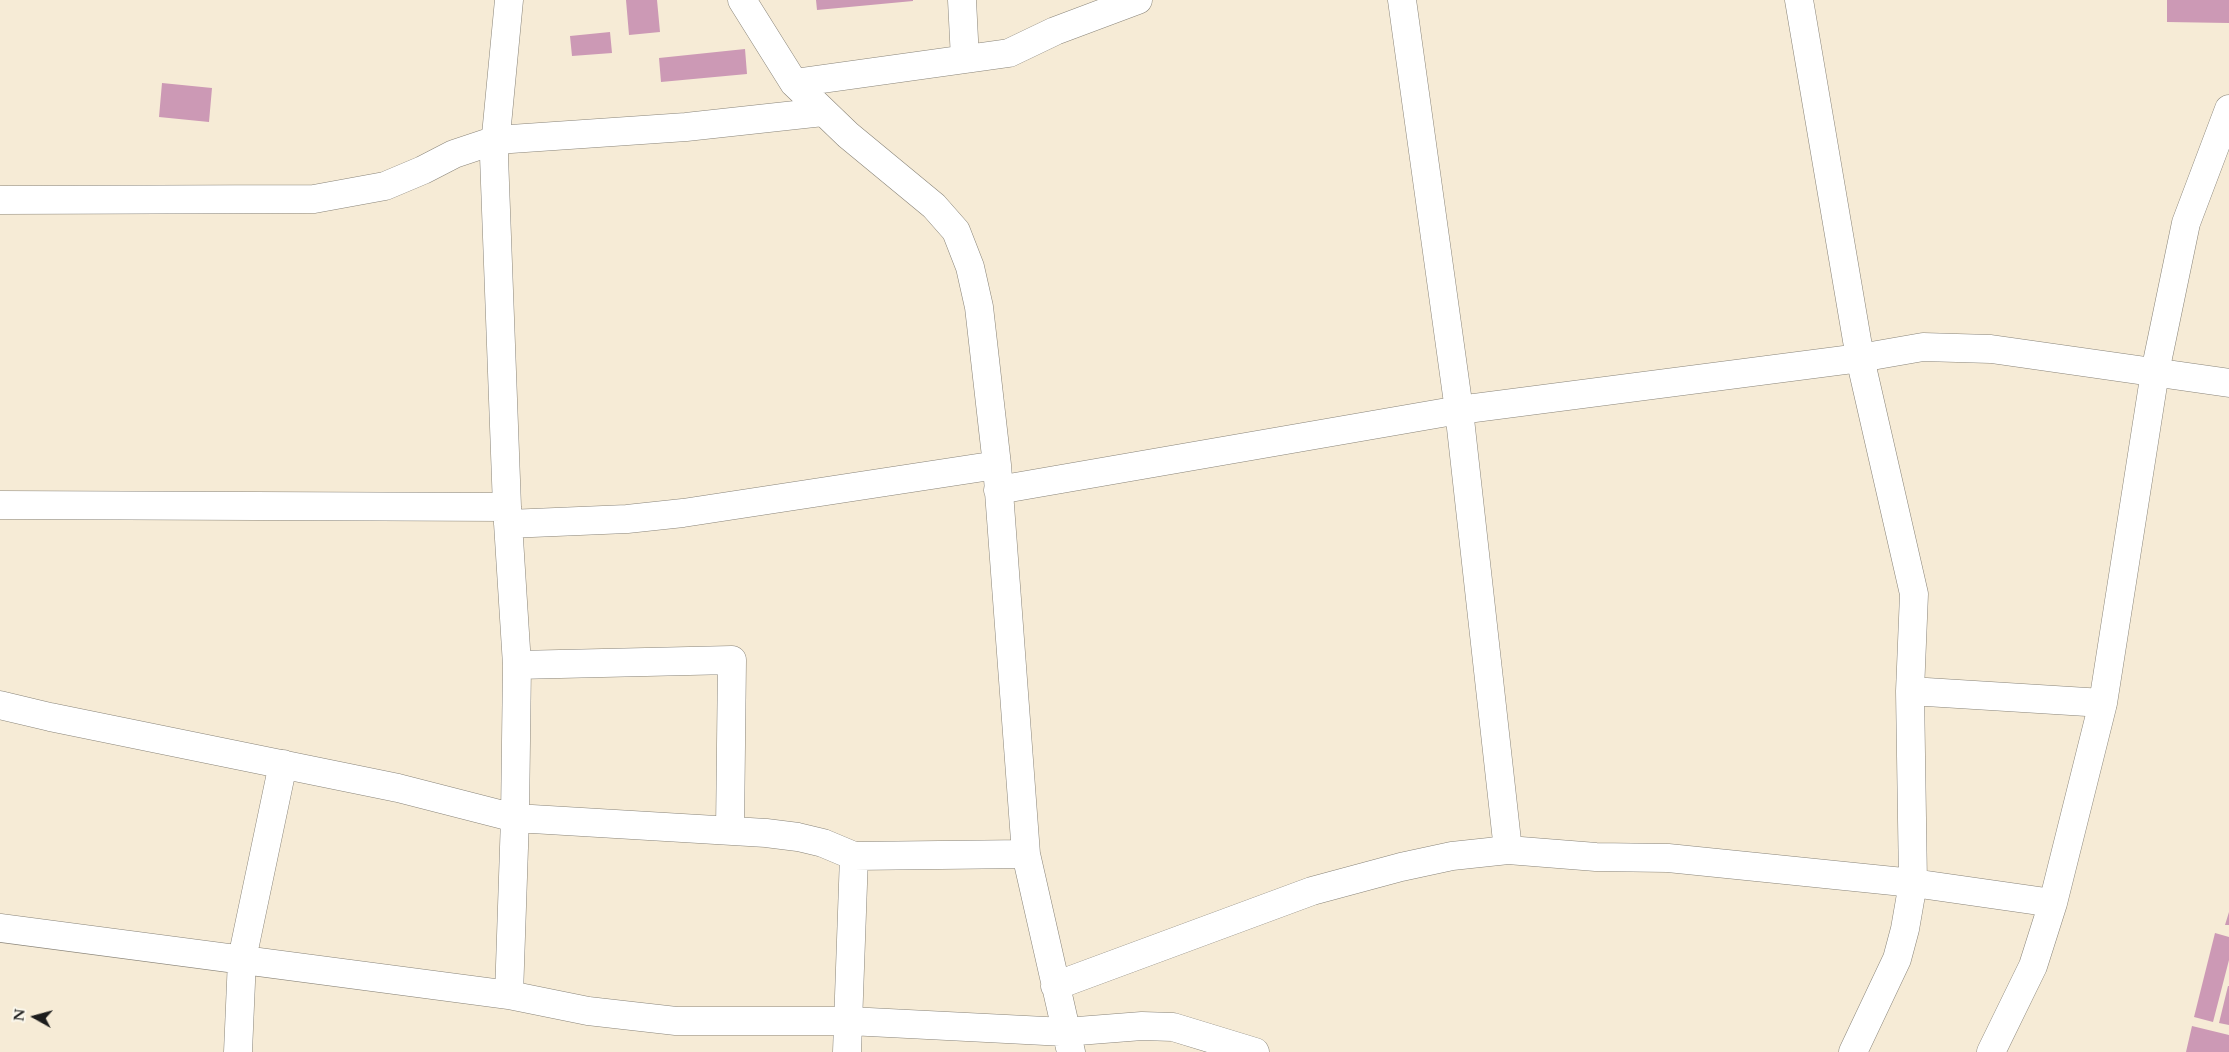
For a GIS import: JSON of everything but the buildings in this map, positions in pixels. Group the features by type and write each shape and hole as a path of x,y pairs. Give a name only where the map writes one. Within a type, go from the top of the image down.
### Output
{"street":[{"path":"509,0 494,156 508,516 517,665 516,818 509,994"},
{"path":"742,0 794,83 848,135 934,206 956,231 970,267 979,307 997,478 1026,854 1068,1042"},
{"path":"962,0 965,59"},
{"path":"794,83 1009,53 1055,30 1138,0"},
{"path":"1402,0 1459,410 1508,850"},
{"path":"1798,0 1860,358 1914,594 1910,691 1913,883 1906,929 1898,959 1853,1052"},
{"path":"1991,1052 2033,966 2053,903 2103,703 2156,372 2186,222 2229,109"},
{"path":"0,200 314,199 385,186 454,154 496,140 686,127 823,112"},
{"path":"0,504 627,518 997,478 1459,410 1860,358 1923,347 1990,349 2229,383"},
{"path":"517,665 732,660 730,830"},
{"path":"1910,691 2103,703"},
{"path":"0,705 50,717 398,788 516,818 730,830 798,837 823,843 854,856 1026,854"},
{"path":"238,1052 242,959 283,764"},
{"path":"1055,986 1312,891 1409,865 1452,856 1508,850 1596,857 1668,858 1913,883 2053,903"},
{"path":"847,1052 850,1021 854,856"},
{"path":"0,928 509,994 588,1011 676,1021 850,1021 1068,1042 1142,1026 1173,1026 1255,1052"}]}
